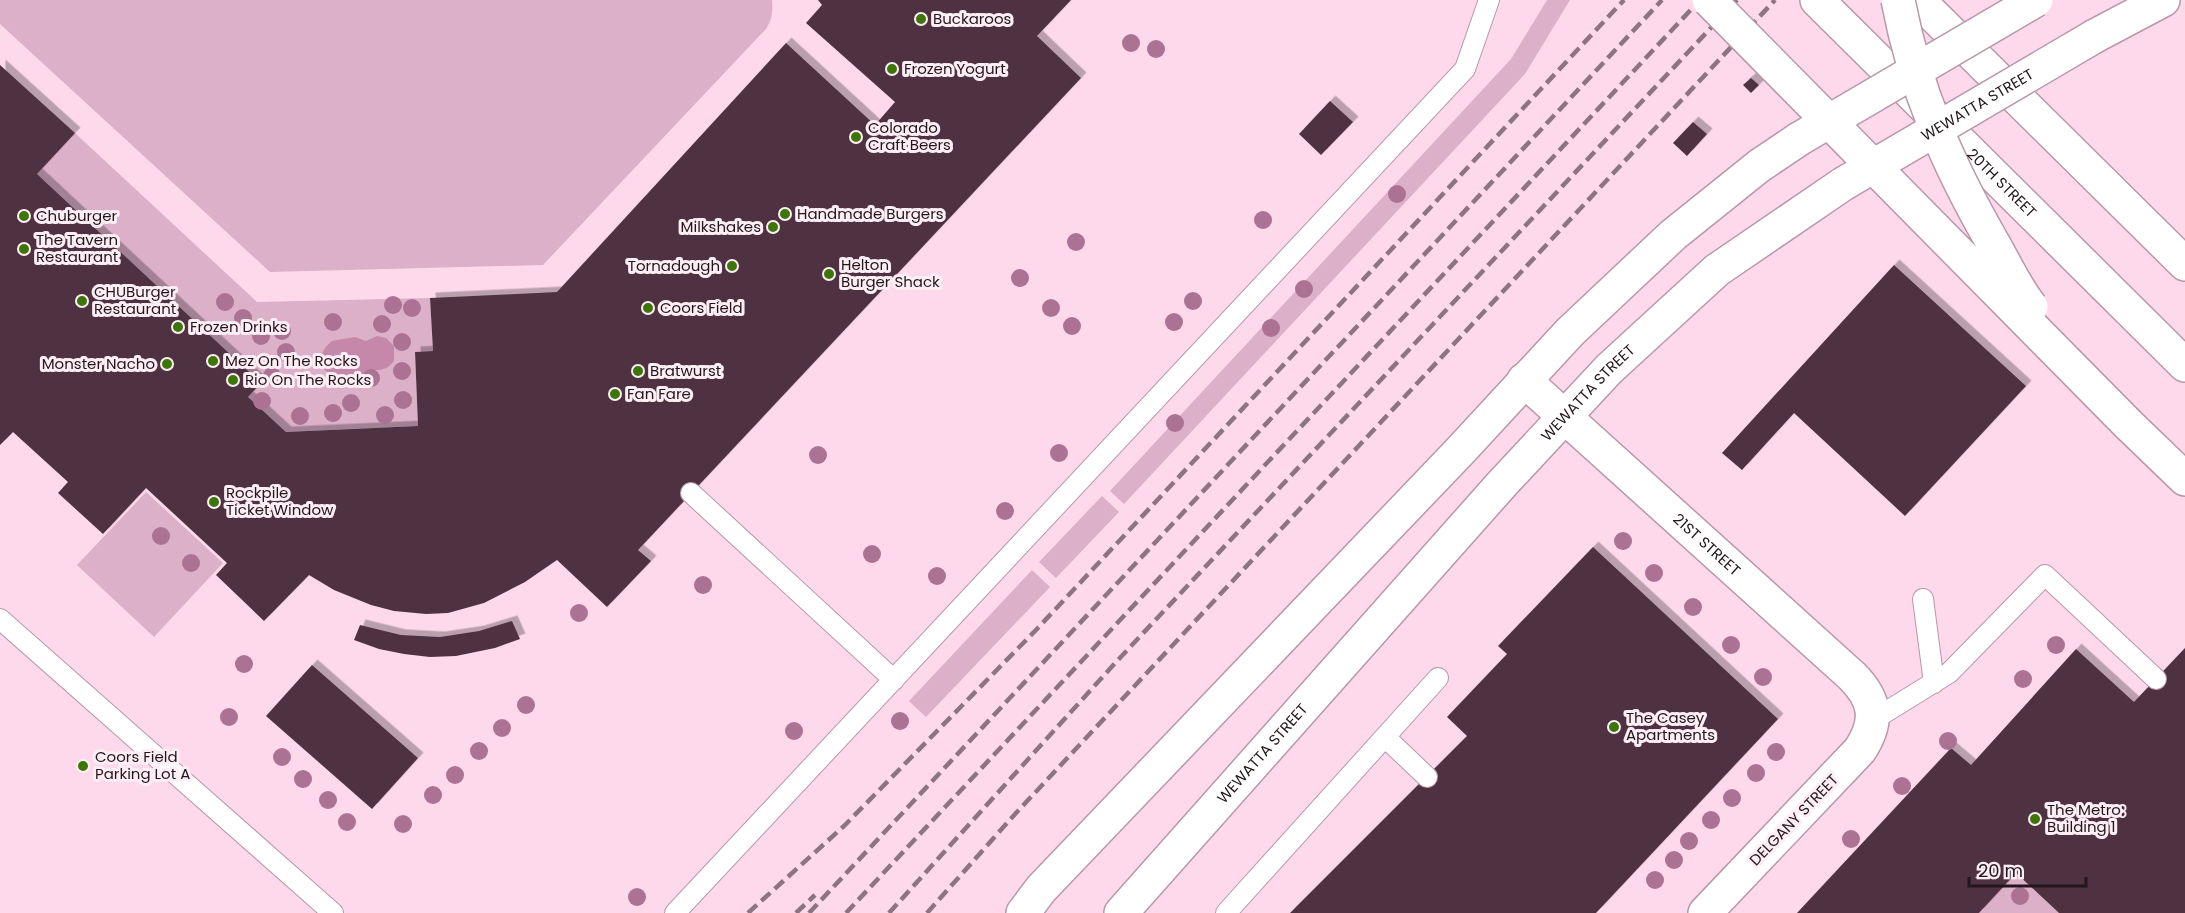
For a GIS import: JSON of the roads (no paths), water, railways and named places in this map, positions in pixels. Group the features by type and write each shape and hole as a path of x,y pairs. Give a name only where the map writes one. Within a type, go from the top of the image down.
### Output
{"main road":[{"path":"1709,0 2185,479"},
{"name":"20TH STREET","path":"1816,0 2185,365"},
{"path":"1898,0 1922,93 1942,146 1972,208 2026,300 2128,424"},
{"path":"1918,0 2185,264"},
{"path":"1023,913 1041,889 1461,450 1524,380 1570,332 1672,235 1759,166 1799,139 2036,0"},
{"name":"WEWATTA STREET","path":"1121,913 1564,417 1609,369 1717,270 1843,184 2096,36 2163,0"},
{"name":"21ST STREET","path":"1524,380 1863,687 1873,710 1873,720"},
{"name":"DELGANY STREET","path":"1705,913 1860,750 1868,737 1873,720"}],"lane":[{"path":"675,913 1465,69 1489,0"},
{"path":"691,493 894,680"},
{"path":"1873,720 1949,673 2045,575 2156,679"},
{"path":"1923,599 1934,683"},
{"path":"0,619 333,913"},
{"path":"1226,913 1438,678"},
{"path":"1385,737 1427,777"}],"railway":[{"path":"748,913 844,826 1036,630 1624,0"},
{"path":"809,913 1662,0"},
{"path":"846,913 1700,0"},
{"path":"889,913 1117,661 1737,0"},
{"path":"927,913 1016,813 1775,0"},
{"path":"796,913 815,895"}],"place":[{"name":"Buckaroos","path":"921,19"},
{"name":"Frozen Yogurt","path":"892,69"},
{"name":"Colorado Craft Beers","path":"856,137"},
{"name":"Handmade Burgers","path":"785,214"},
{"name":"Chuburger","path":"24,216"},
{"name":"Milkshakes","path":"773,227"},
{"name":"The Tavern Restaurant","path":"24,249"},
{"name":"Tornadough","path":"732,266"},
{"name":"Helton Burger Shack","path":"829,274"},
{"name":"CHUBurger Restaurant","path":"82,301"},
{"name":"Coors Field","path":"648,308"},
{"name":"Frozen Drinks","path":"178,327"},
{"name":"Mez On The Rocks","path":"213,361"},
{"name":"Monster Nacho","path":"167,364"},
{"name":"Bratwurst","path":"638,371"},
{"name":"Rio On The Rocks","path":"233,380"},
{"name":"Fan Fare","path":"615,394"},
{"name":"Rockpile Ticket Window","path":"214,502"},
{"name":"The Casey Apartments","path":"1614,727"},
{"name":"Coors Field Parking Lot A","path":"83,766"},
{"name":"The Metro: Building 1","path":"2035,819"}]}
